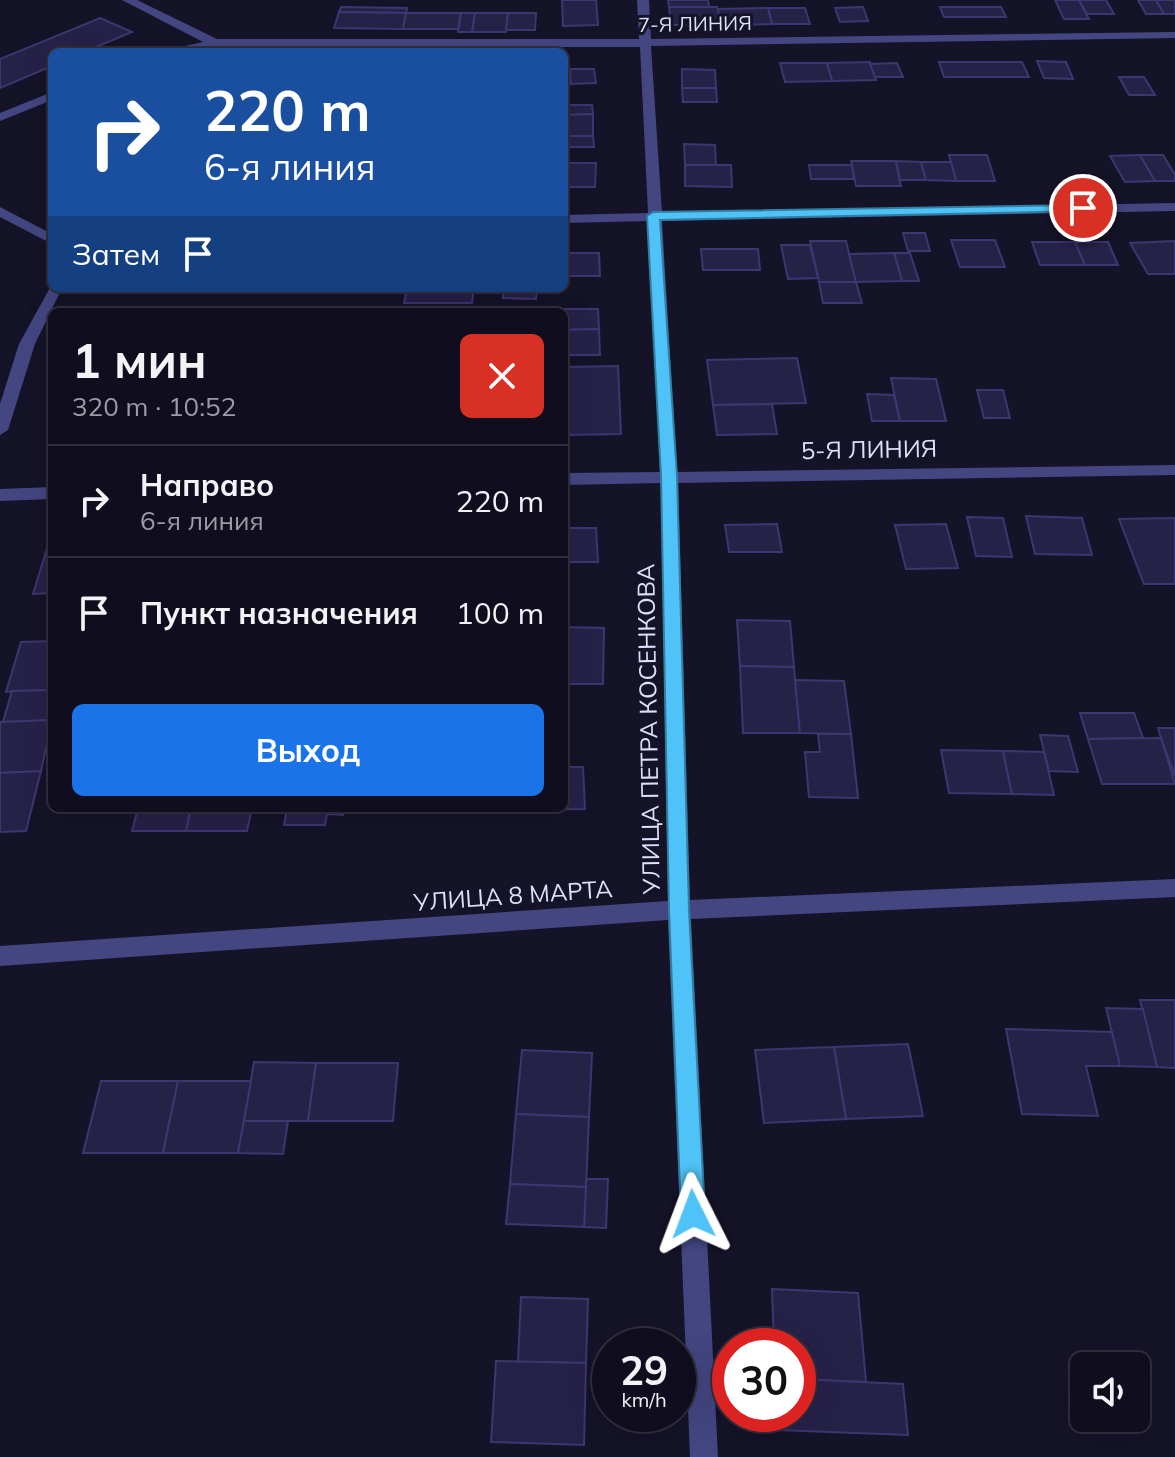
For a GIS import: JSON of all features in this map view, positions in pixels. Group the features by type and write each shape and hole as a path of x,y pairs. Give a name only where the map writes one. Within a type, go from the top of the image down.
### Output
{"street":[{"path":"128,0 215,43"},
{"name":"УЛИЦА ПЕТРА КОСЕНКОВА","path":"643,0 669,476 679,910 704,1457"},
{"name":"7-Я ЛИНИЯ","path":"187,48 215,43 647,43 1175,35"},
{"path":"4,112 48,97"},
{"path":"568,219 1175,207"},
{"path":"0,211 48,238"},
{"path":"0,430 27,344 53,292"},
{"name":"5-Я ЛИНИЯ","path":"568,479 1175,470"},
{"path":"0,495 48,493"},
{"name":"УЛИЦА 8 МАРТА","path":"0,956 679,910 1175,888"}],"building":[{"path":"562,0 596,0 598,25 563,26"},
{"path":"668,0 708,0 709,7 669,7"},
{"path":"1055,0 1079,0 1089,19 1064,19"},
{"path":"1079,0 1106,0 1114,14 1087,14"},
{"path":"1138,0 1156,0 1164,14 1146,14"},
{"path":"1156,0 1175,0 1175,14 1164,14"},
{"path":"341,7 407,8 406,13 339,12"},
{"path":"669,7 717,7 721,25 671,25"},
{"path":"863,7 868,21 840,22 835,8"},
{"path":"940,7 1001,7 1006,17 944,17"},
{"path":"768,8 805,8 810,24 772,24"},
{"path":"768,8 772,24 721,25 718,9"},
{"path":"339,12 406,13 403,29 334,28"},
{"path":"406,13 461,13 458,29 403,29"},
{"path":"461,13 475,13 472,32 458,32"},
{"path":"475,13 508,13 506,32 472,32"},
{"path":"508,13 536,13 535,30 506,30"},
{"path":"100,18 132,32 94,48 48,48 48,68 0,88 0,59"},
{"path":"1037,61 1066,62 1073,79 1044,78"},
{"path":"870,62 876,80 832,81 827,63"},
{"path":"939,62 1022,62 1029,77 944,77"},
{"path":"780,63 827,63 832,81 785,82"},
{"path":"897,63 903,77 875,77 870,64"},
{"path":"570,69 594,69 596,83 571,84"},
{"path":"682,69 715,70 716,88 682,88"},
{"path":"1119,77 1144,77 1155,95 1129,95"},
{"path":"682,88 716,88 717,102 683,102"},
{"path":"568,105 592,105 593,114 568,115"},
{"path":"593,114 593,136 568,136 568,115"},
{"path":"568,136 593,136 594,147 568,147"},
{"path":"684,144 715,145 716,165 685,165"},
{"path":"949,155 987,155 995,181 956,181"},
{"path":"1140,155 1155,181 1125,182 1110,156"},
{"path":"1140,155 1163,155 1175,175 1175,181 1155,181"},
{"path":"851,161 896,161 901,186 856,186"},
{"path":"896,161 921,162 926,180 900,180"},
{"path":"921,162 951,162 956,181 926,180"},
{"path":"568,163 596,163 595,187 568,187"},
{"path":"685,165 731,165 732,187 685,186"},
{"path":"809,165 852,165 854,179 811,179"},
{"path":"903,233 925,233 930,251 908,251"},
{"path":"951,240 995,240 1005,267 960,267"},
{"path":"810,241 846,241 856,282 819,282"},
{"path":"1175,241 1175,274 1148,274 1130,243"},
{"path":"1032,242 1075,242 1085,265 1040,265"},
{"path":"1075,242 1108,242 1118,265 1085,265"},
{"path":"781,245 810,245 818,278 788,279"},
{"path":"701,249 758,249 760,270 703,270"},
{"path":"568,253 599,253 600,276 568,276"},
{"path":"894,253 910,253 919,281 902,281"},
{"path":"894,253 902,281 856,282 849,254"},
{"path":"819,282 856,282 862,303 823,303"},
{"path":"127,292 178,292 178,293"},
{"path":"178,292 224,292 224,293"},
{"path":"406,292 473,292 472,303 404,303"},
{"path":"504,292 537,292 536,299 503,298"},
{"path":"568,309 598,309 599,329 568,330"},
{"path":"599,329 600,355 568,355 568,330"},
{"path":"797,358 806,403 713,405 707,360"},
{"path":"618,366 621,434 568,435 568,367"},
{"path":"891,378 936,379 946,421 900,421"},
{"path":"977,390 1003,390 1010,418 984,418"},
{"path":"867,394 894,395 900,421 872,421"},
{"path":"772,404 777,434 717,435 713,405"},
{"path":"1026,516 1082,518 1092,555 1035,554"},
{"path":"967,517 1003,518 1012,557 976,556"},
{"path":"1175,518 1175,584 1144,584 1119,519"},
{"path":"777,524 782,552 729,552 725,525"},
{"path":"946,524 958,568 906,569 895,525"},
{"path":"568,528 596,528 598,562 568,562"},
{"path":"48,545 48,593 33,594"},
{"path":"737,620 790,621 794,667 740,666"},
{"path":"568,627 604,628 603,684 568,684"},
{"path":"48,641 48,690 6,692 21,642"},
{"path":"740,666 794,667 800,733 743,733"},
{"path":"795,680 844,681 851,734 800,733"},
{"path":"48,690 48,720 3,722 12,691"},
{"path":"1080,713 1134,713 1143,738 1088,739"},
{"path":"48,720 48,739 41,771 0,773 0,722"},
{"path":"1158,728 1175,728 1175,776 1161,738"},
{"path":"818,734 851,734 858,798 809,797 805,752 820,752"},
{"path":"1040,735 1068,736 1078,772 1049,771"},
{"path":"1161,738 1175,784 1102,784 1088,739"},
{"path":"941,750 1003,751 1012,794 949,793"},
{"path":"1003,751 1044,752 1054,795 1012,794"},
{"path":"568,767 583,767 585,809 568,809"},
{"path":"41,771 26,831 0,832 0,773"},
{"path":"137,812 190,812 186,831 132,831"},
{"path":"190,812 251,812 247,831 186,831"},
{"path":"286,812 343,812 343,815 327,814 325,825 284,825"},
{"path":"1140,1000 1175,1000 1175,1068 1157,1067"},
{"path":"1106,1008 1143,1009 1157,1067 1120,1066"},
{"path":"1006,1029 1112,1032 1120,1066 1086,1066 1098,1116 1022,1114"},
{"path":"908,1044 923,1116 846,1119 834,1047"},
{"path":"834,1047 846,1119 764,1123 755,1050"},
{"path":"522,1050 592,1053 589,1117 516,1114"},
{"path":"254,1062 316,1063 308,1121 244,1121"},
{"path":"316,1063 398,1063 393,1121 308,1121"},
{"path":"101,1081 178,1081 163,1153 83,1153"},
{"path":"178,1081 251,1081 238,1153 163,1153"},
{"path":"516,1114 589,1117 586,1187 510,1184"},
{"path":"244,1121 288,1121 283,1154 238,1153"},
{"path":"586,1179 608,1179 606,1228 584,1227"},
{"path":"510,1184 586,1187 584,1227 506,1224"},
{"path":"772,1289 858,1293 866,1382 816,1380 816,1328 773,1328"},
{"path":"521,1297 588,1299 586,1363 518,1362"},
{"path":"496,1361 586,1363 584,1445 491,1442"},
{"path":"816,1380 903,1384 908,1435 816,1431"}],"route":[{"path":"693,1214 679,910 669,476 653,216 1083,208"}]}
